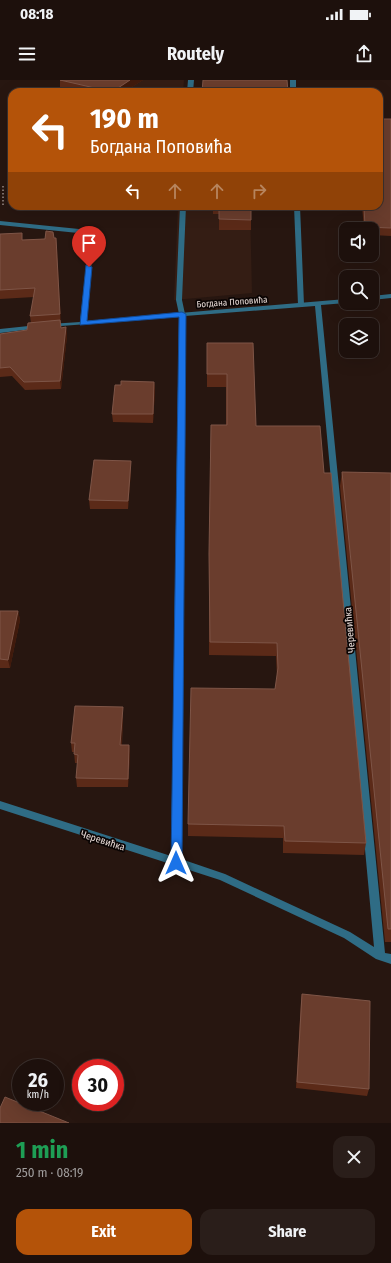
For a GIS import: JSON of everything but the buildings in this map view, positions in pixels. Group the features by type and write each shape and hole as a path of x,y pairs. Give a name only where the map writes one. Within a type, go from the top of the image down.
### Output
{"street":[{"path":"176,863 182,314 179,300 184,210"},
{"path":"297,210 301,305"},
{"path":"0,224 79,231 92,239 83,323"},
{"path":"379,297 391,296"},
{"name":"Богдана Поповића","path":"0,331 182,314 339,302"},
{"name":"Черевићка","path":"318,304 380,956"},
{"name":"Черевићка","path":"0,805 222,878 347,935 380,956 391,960"}],"shaded area":[{"path":"113,80 184,80 183,88 112,88"},
{"path":"178,210 250,210 252,293 174,300"}],"route":[{"path":"89,267 83,323 182,314 176,863"}]}
